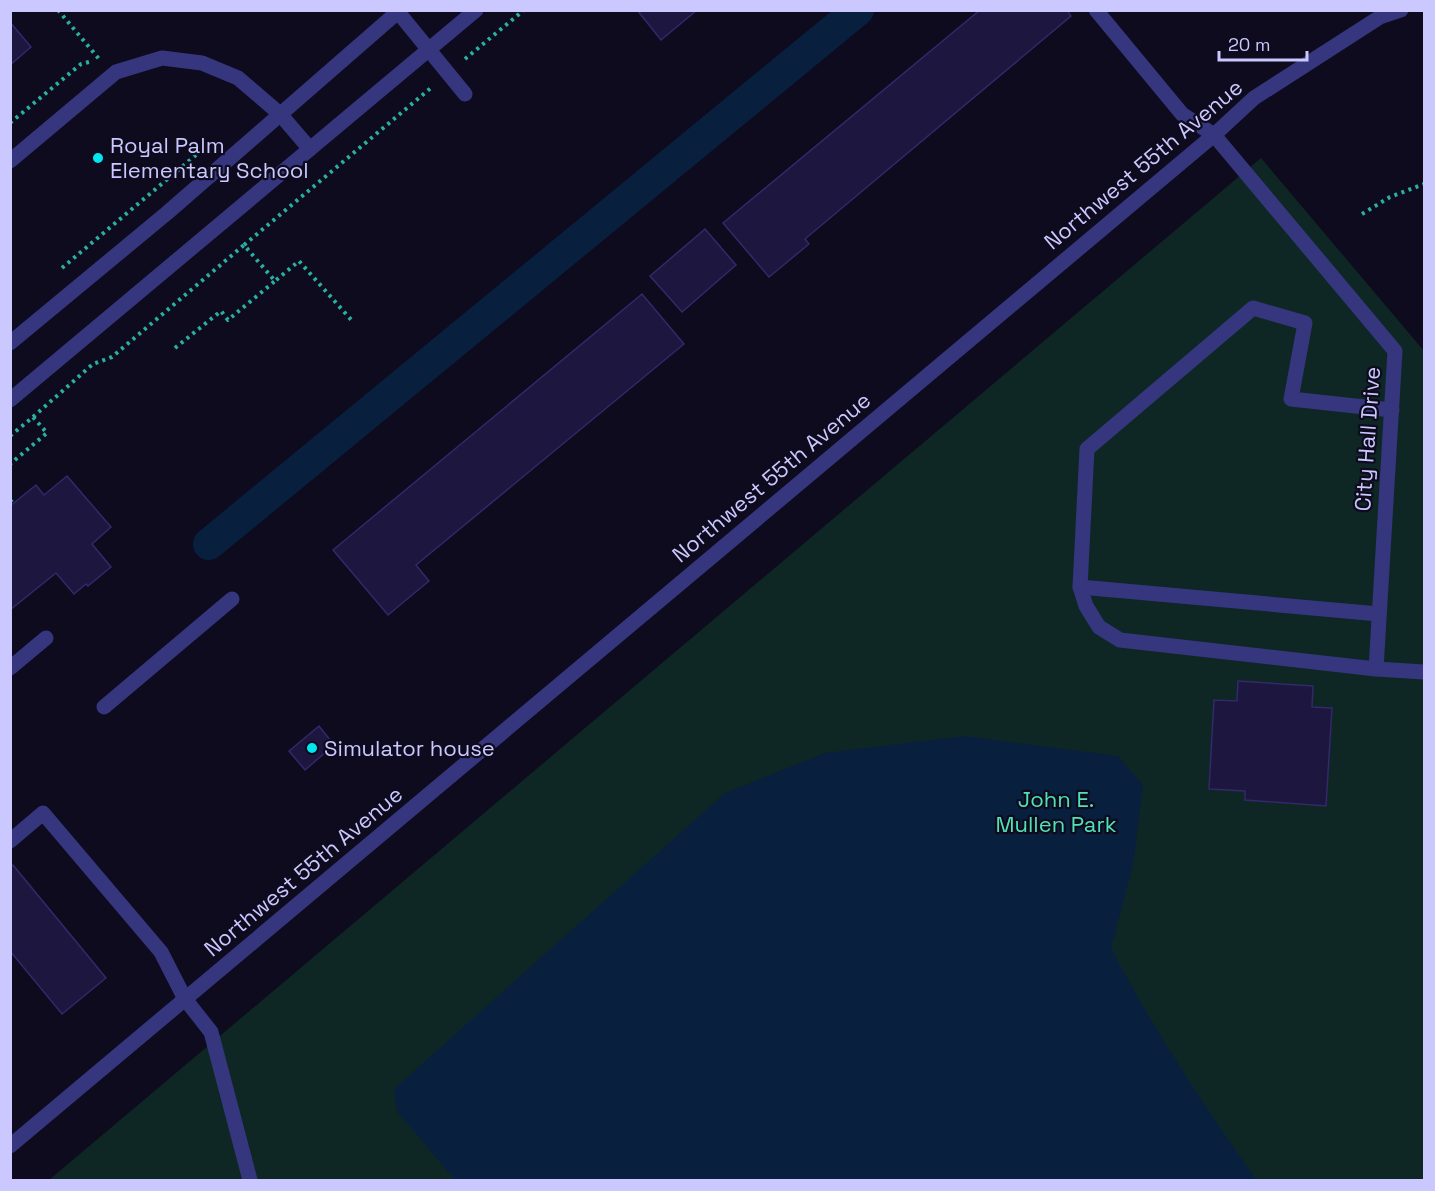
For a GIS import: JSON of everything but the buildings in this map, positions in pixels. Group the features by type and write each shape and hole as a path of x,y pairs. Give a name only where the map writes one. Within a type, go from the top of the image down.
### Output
{"street":[{"path":"10,399 476,10"},
{"name":"City Hall Drive","path":"1096,10 1182,114 1214,135 1395,351 1376,669"},
{"name":"Northwest 55th Avenue","path":"10,1146 1214,135 1254,98 1380,18 1401,10"},
{"path":"10,344 167,213 399,11 465,94"},
{"path":"10,161 116,72 162,58 201,63 238,78 280,114 310,149"},
{"path":"1392,410 1291,399 1305,323 1253,308 1087,449 1080,587 1086,606 1099,627 1120,640 1376,669 1425,672"},
{"path":"1080,587 1379,614"},
{"path":"104,707 232,599"},
{"path":"10,668 46,638"},
{"path":"10,841 43,813 161,952 185,999 211,1032 250,1180"}],"path":[{"path":"58,10 99,60"},
{"path":"10,436 93,364 112,357 524,10"},
{"path":"11,123 81,64 107,58"},
{"path":"56,273 199,152"},
{"path":"1362,214 1390,197 1425,184"},
{"path":"244,244 275,281"},
{"path":"175,348 221,311 228,320 299,261 354,323"},
{"path":"10,464 47,433 33,417"}],"green space":[{"name":"John E. Mullen Park","path":"1261,158 1424,351 1424,1180 49,1180"}],"water":[{"path":"965,736 1118,756 1143,785 1133,865 1111,948 1180,1066 1256,1180 455,1180 397,1111 394,1089 725,793 825,753"}],"waterway":[{"path":"209,544 858,10"}],"place":[{"name":"Royal Palm Elementary School","path":"98,158"},
{"name":"Simulator house","path":"312,748"}]}
